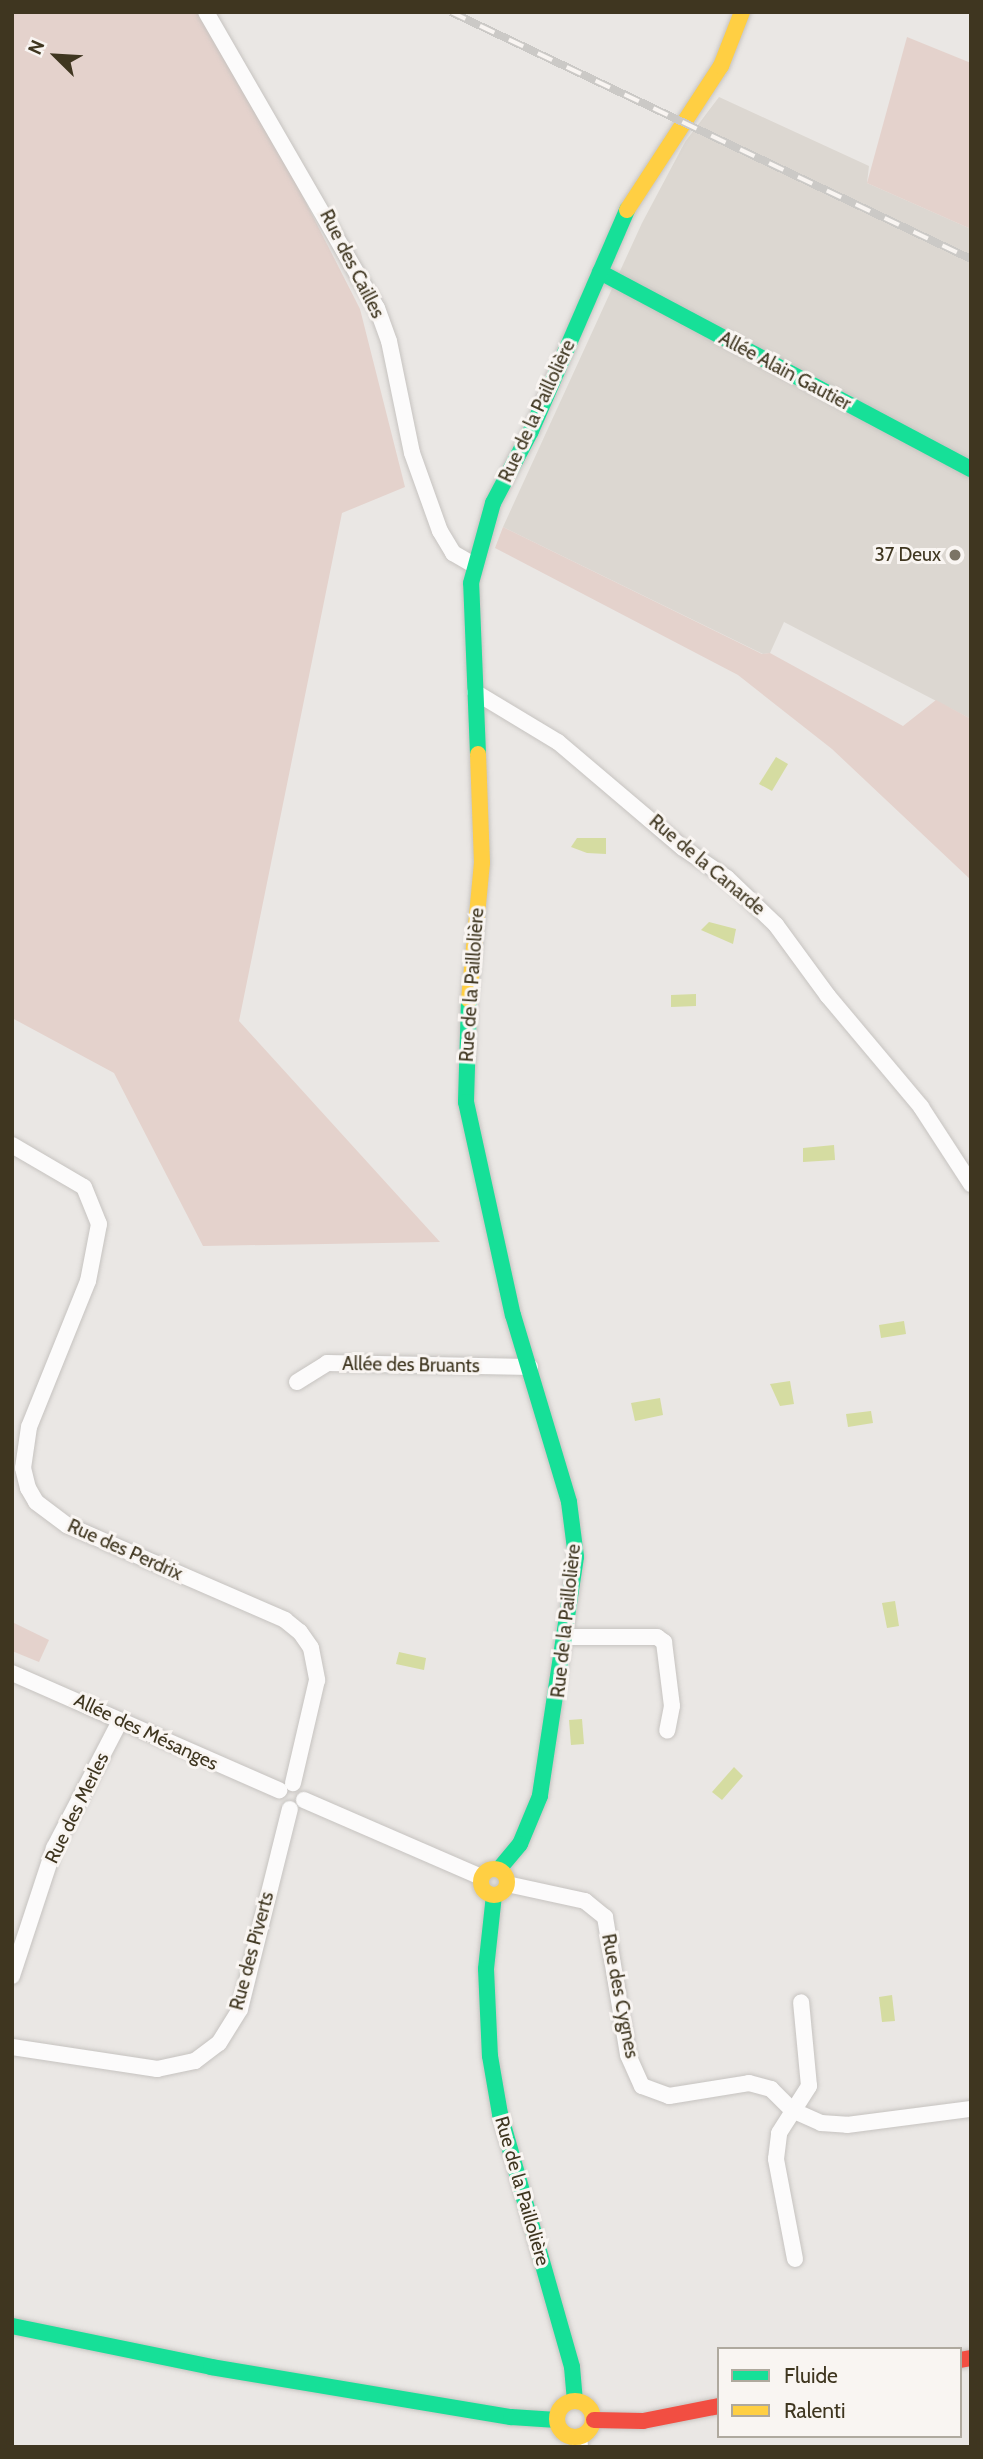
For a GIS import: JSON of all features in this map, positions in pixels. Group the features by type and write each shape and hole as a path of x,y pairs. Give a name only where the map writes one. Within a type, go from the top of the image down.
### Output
{"street":[{"name":"Rue des Cailles","path":"205,12 377,308 389,341 412,453 437,521 453,553 474,565"},
{"name":"Rue de la Paillolière","path":"499,1869 520,1844 540,1796 566,1637 575,1530 481,1184 466,1102 467,1019 482,863 470,610 474,565 493,503 531,431 628,207 721,66 742,12"},
{"name":"Allée Alain Gautier","path":"600,272 971,470"},
{"name":"Rue de la Canarde","path":"475,692 558,742 684,848 727,878 776,925 828,996 862,1031 920,1107 971,1184"},
{"name":"Rue des Perdrix","path":"12,1145 84,1187 99,1224 88,1281 29,1427 23,1468 28,1488 36,1502 67,1525 285,1620 300,1632 311,1648 317,1680 286,1787"},
{"name":"Allée des Bruants","path":"297,1382 327,1363 530,1367"},
{"path":"566,1637 657,1636 664,1642 672,1706 667,1731"},
{"name":"Allée des Mésanges","path":"12,1673 120,1721 286,1787"},
{"name":"Rue des Merles","path":"12,1976 54,1848 120,1721"},
{"path":"297,1805 302,1789 286,1787 281,1804 297,1805 481,1877"},
{"name":"Rue des Piverts","path":"12,2047 157,2069 195,2061 213,2049 240,2009 297,1805"},
{"path":"490,1869 499,1869 507,1884 494,1895 483,1889 481,1877 490,1869"},
{"name":"Rue des Cygnes","path":"507,1884 584,1900 605,1917 628,2054 642,2086 669,2096 749,2083 771,2089 792,2110 821,2123 847,2125 971,2109"},
{"name":"Rue de la Paillolière","path":"494,1895 486,1969 490,2056 500,2114 572,2367 575,2401"},
{"path":"795,2259 776,2159 779,2133 808,2086 801,2002"},
{"path":"12,2326 211,2367 493,2414 557,2420"},
{"path":"575,2401 590,2408 594,2420 579,2442 561,2432 557,2420 560,2409 575,2401"},
{"path":"594,2420 643,2421 717,2406"}],"shaded area":[{"path":"12,12 209,12 360,309 405,487 342,513 239,1021 440,1242 203,1246 114,1073 12,1018"},
{"path":"907,37 971,63 971,229 867,183"},
{"path":"719,97 869,166 867,183 971,229 971,719 784,622 770,653 763,654 503,527 642,223 685,142"},
{"path":"503,527 762,654 770,653 903,726 936,700 971,719 971,880 832,749 738,675 495,548"},
{"path":"776,757 788,764 772,791 759,784"},
{"path":"577,838 606,838 606,854 587,853 571,847"},
{"path":"709,922 736,929 733,944 701,930"},
{"path":"696,994 696,1006 671,1007 671,995"},
{"path":"834,1145 835,1160 803,1162 803,1148"},
{"path":"904,1321 906,1334 881,1338 879,1325"},
{"path":"790,1381 794,1404 780,1406 770,1384"},
{"path":"660,1398 663,1415 635,1421 631,1403"},
{"path":"871,1411 873,1423 848,1427 846,1414"},
{"path":"895,1601 899,1626 887,1628 882,1603"},
{"path":"12,1622 49,1640 39,1662 12,1651"},
{"path":"399,1652 426,1658 424,1670 396,1664"},
{"path":"582,1719 584,1744 571,1745 569,1720"},
{"path":"734,1767 743,1776 722,1800 712,1792"},
{"path":"892,1995 895,2021 882,2022 879,1997"}],"railway":[{"path":"451,12 971,259"}],"traffic: fast":[{"path":"478,754 471,583 493,503 531,431 627,210"},
{"path":"600,272 971,469"},
{"path":"469,1000 466,1102 513,1315 569,1502 576,1557 540,1796 520,1844 499,1869"},
{"path":"494,1895 486,1969 490,2056 500,2114 572,2367 575,2401"},
{"path":"12,2326 211,2367 511,2417 557,2420"}],"traffic: slow":[{"path":"627,210 721,66 742,12"},
{"path":"469,1000 482,863 478,754"},
{"path":"494,1869 503,1873 507,1882 503,1891 494,1895 485,1891 481,1882 485,1873 494,1869"},
{"path":"575,2401 588,2406 593,2419 588,2432 575,2437 562,2432 557,2419 562,2406 575,2401"}],"traffic: jam":[{"path":"962,2360 971,2358"},
{"path":"594,2420 643,2421 717,2406"}],"place":[{"name":"37 Deux","path":"955,555"}]}
